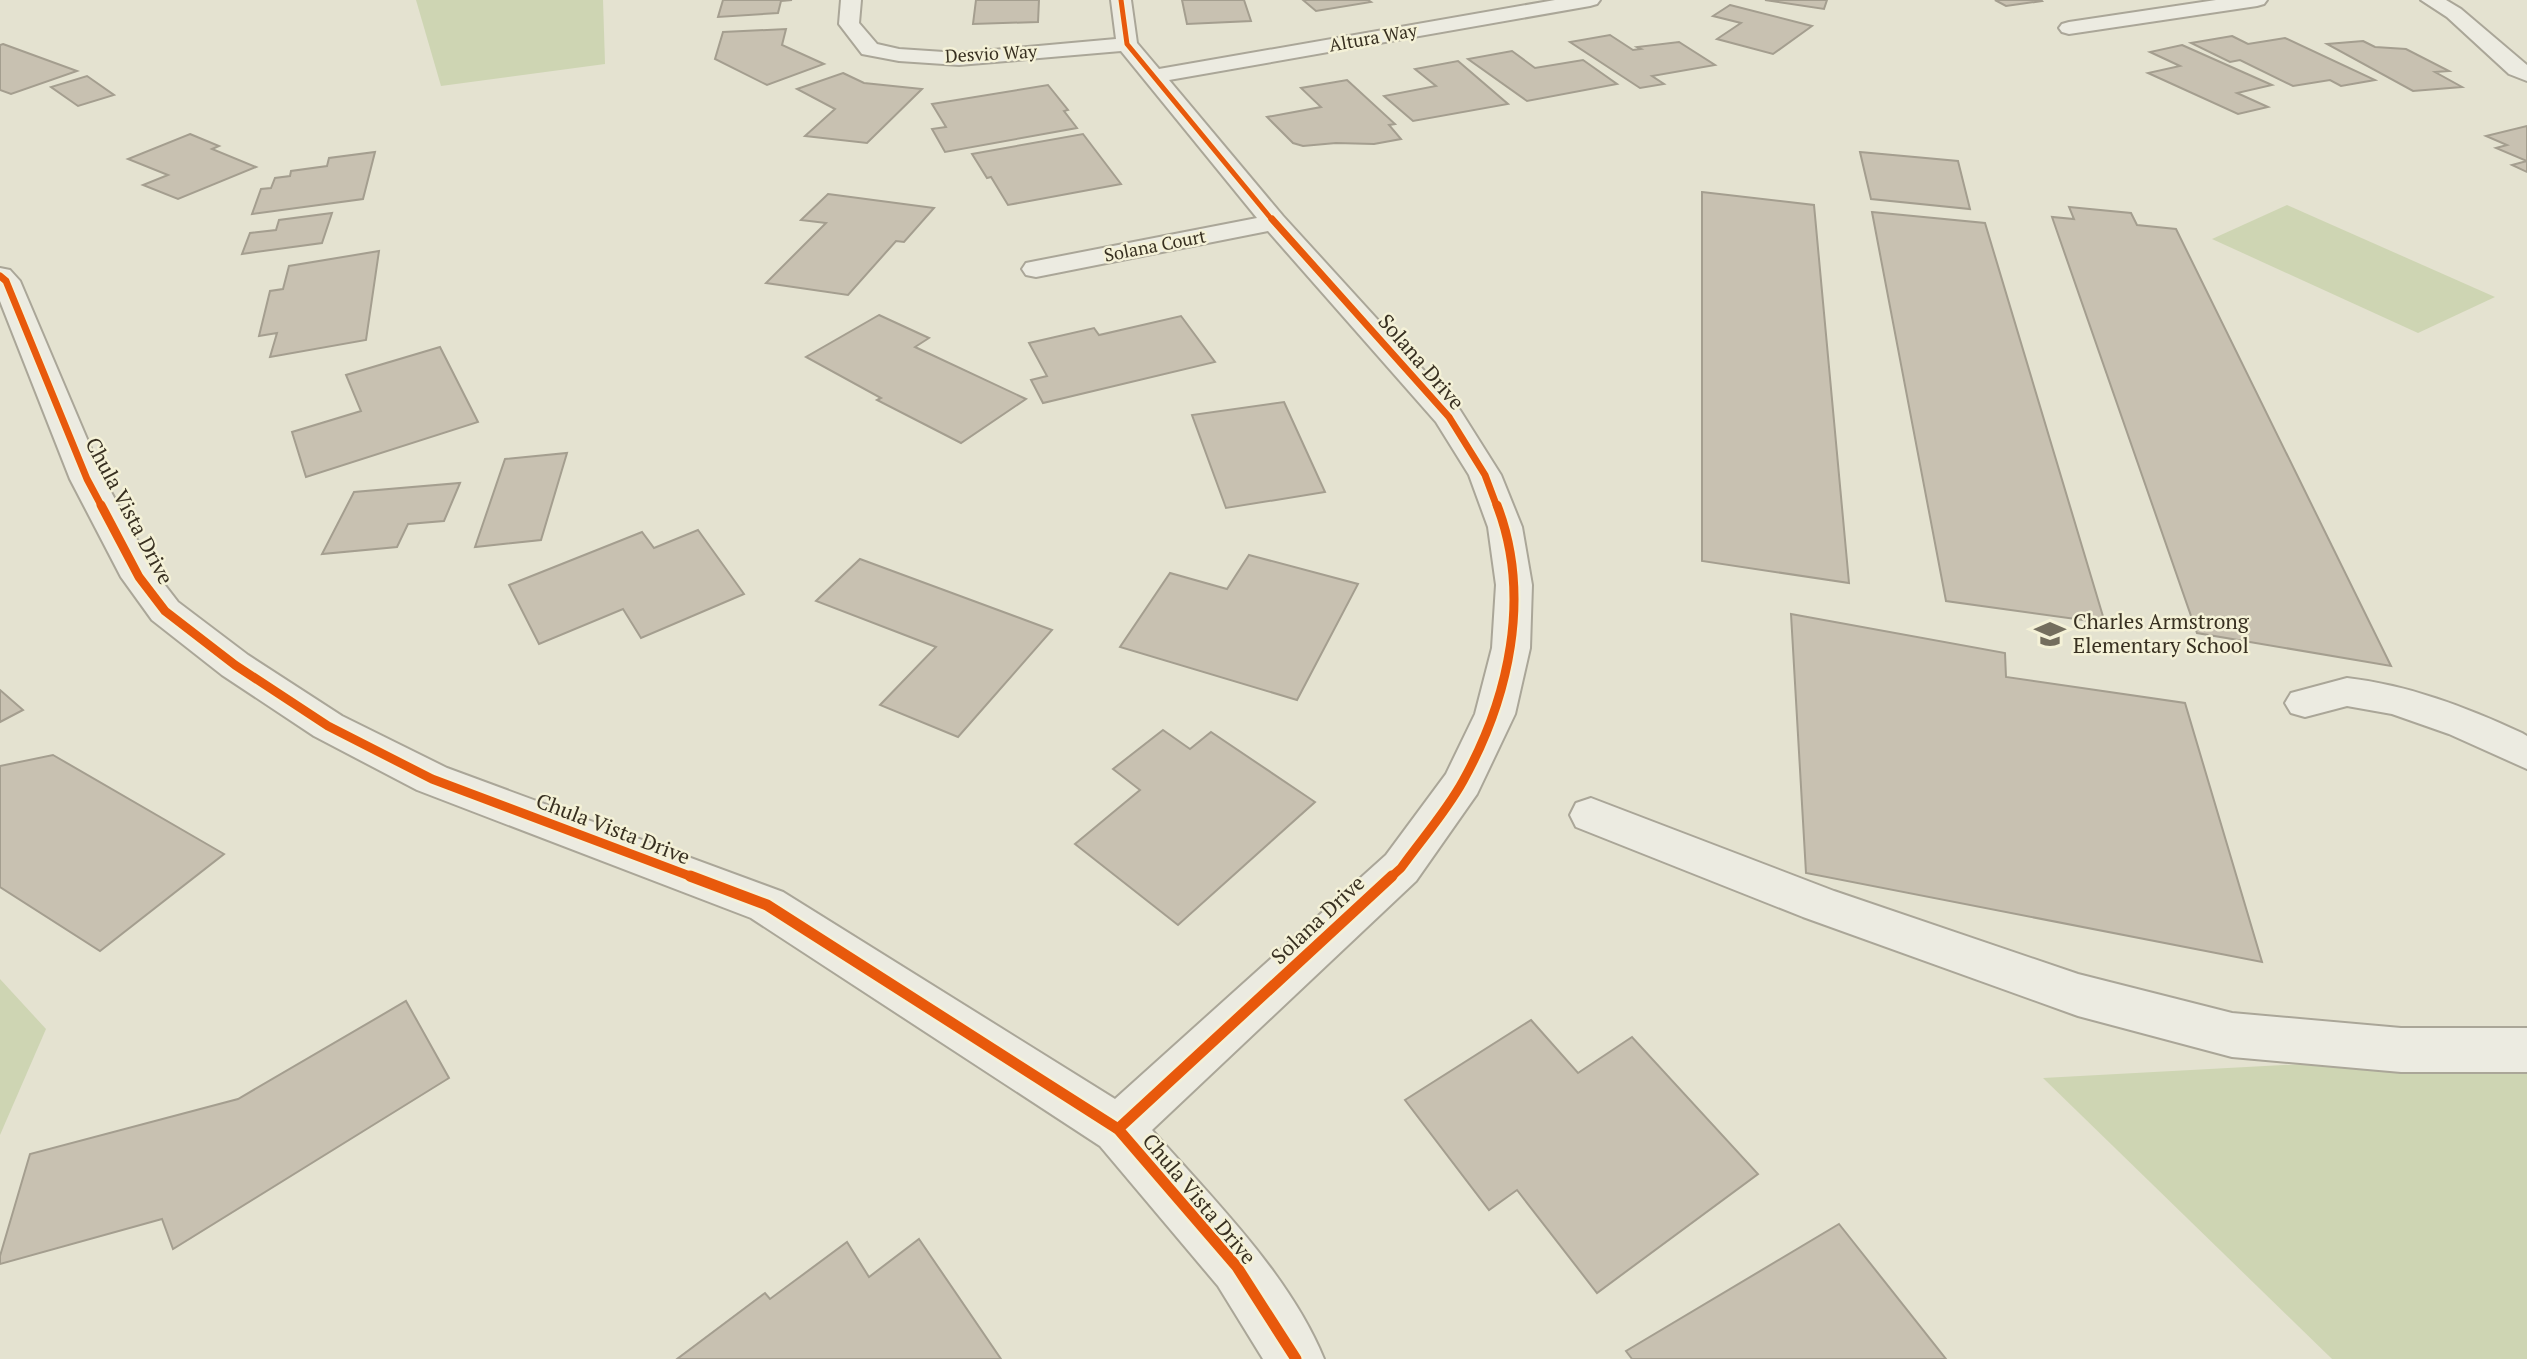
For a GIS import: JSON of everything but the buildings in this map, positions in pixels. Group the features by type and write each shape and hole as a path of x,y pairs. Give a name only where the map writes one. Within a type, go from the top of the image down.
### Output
{"street":[{"name":"Desvio Way","path":"851,0 849,23 870,49 899,55 959,59 1127,44"},
{"path":"1121,0 1127,44"},
{"name":"Altura Way","path":"1156,76 1590,0"},
{"path":"2069,28 2257,0"},
{"path":"2431,0 2454,13 2517,69 2527,74"},
{"name":"Solana Drive","path":"1118,1129 1401,868 1462,783 1495,714 1511,648 1514,585 1505,527 1485,475 1449,417 1274,222 1127,44"},
{"name":"Solana Court","path":"1036,269 1274,222"},
{"name":"Chula Vista Drive","path":"0,276 6,281 87,479 139,577 165,611 235,665 328,726 432,779 767,905 1118,1129 1237,1267 1296,1359"},
{"path":"2305,704 2344,691 2408,704 2493,735 2527,754"},
{"path":"1591,815 1819,904 2078,995 2232,1035 2401,1050 2527,1050"}],"green space":[{"path":"416,0 603,0 605,64 441,86"},
{"path":"2287,205 2495,297 2418,333 2212,239"},
{"path":"0,979 46,1029 0,1135"},
{"path":"2527,1052 2527,1359 2332,1359 2043,1078"}],"cycle path":[{"path":"1118,1129 1401,868 1462,783 1495,714 1511,648 1514,585 1505,527 1485,475 1449,417 1274,222 1127,44 1121,0"},
{"path":"0,276 6,281 87,479 139,577 165,611 235,665 328,726 432,779 767,905 1118,1129 1237,1267 1296,1359"}],"place":[{"name":"Charles Armstrong Elementary School","path":"2050,634"}]}
